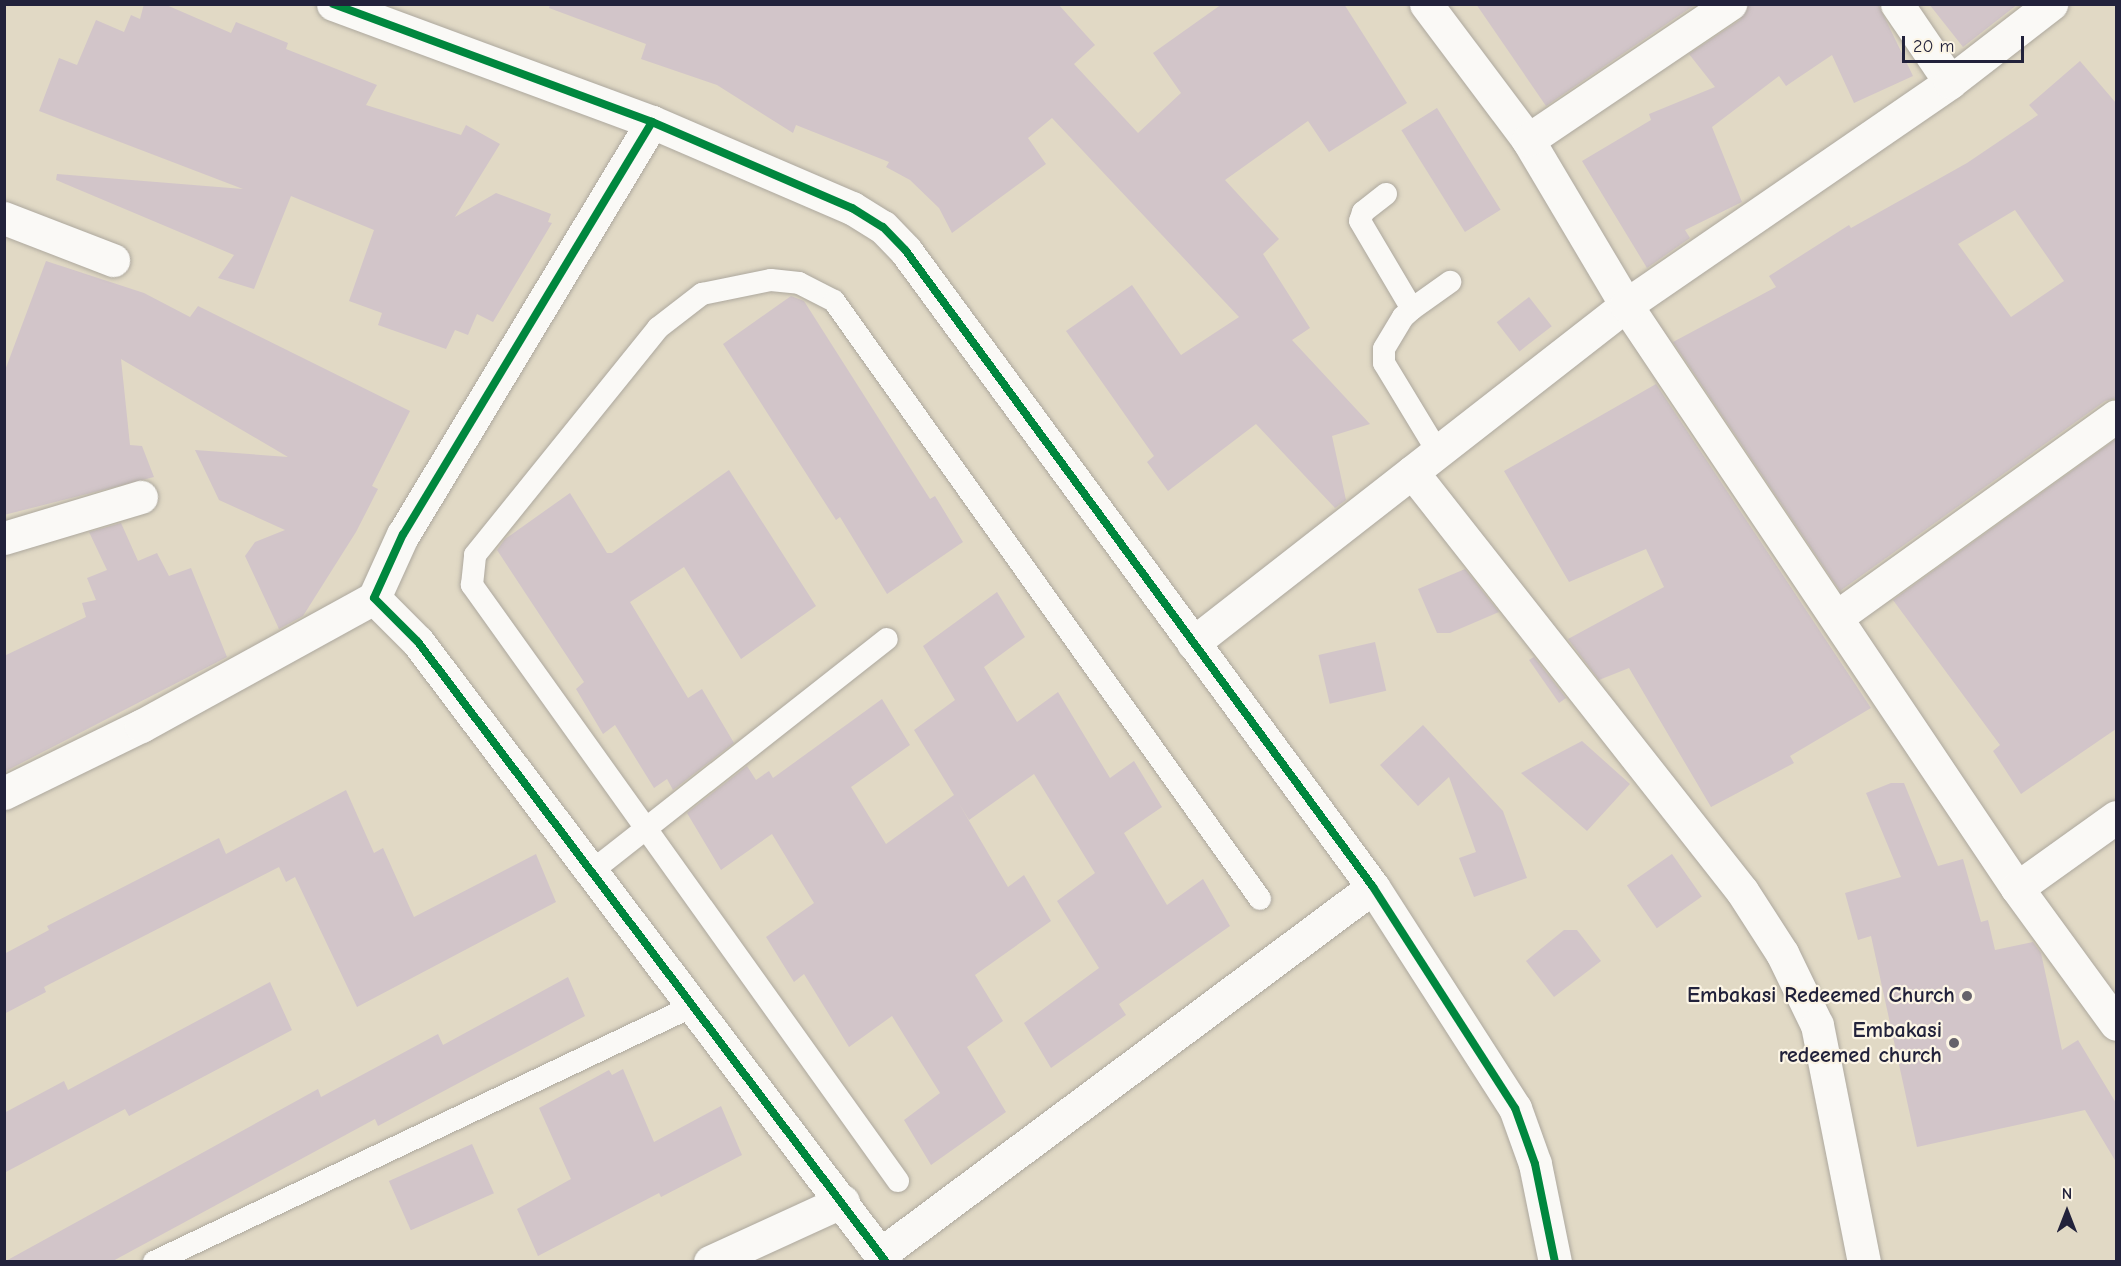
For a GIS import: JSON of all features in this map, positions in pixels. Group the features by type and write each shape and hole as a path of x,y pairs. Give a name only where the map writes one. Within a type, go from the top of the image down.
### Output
{"street":[{"path":"333,4 652,122 852,208 883,227 906,251 1373,887 1515,1108 1535,1164 1555,1262"},
{"path":"1426,4 1528,140 1626,305 1839,616 2018,888 2116,1024"},
{"path":"1528,140 1730,4"},
{"path":"1897,4 1950,82"},
{"path":"1193,643 1626,305 1950,82 2051,4"},
{"path":"4,793 141,726 374,598 403,534 652,122"},
{"path":"4,218 113,260"},
{"path":"1839,616 2116,417"},
{"path":"1412,472 1742,891 1782,953 1817,1025 1864,1262"},
{"path":"4,538 141,497"},
{"path":"374,598 418,642 884,1257 1373,887"},
{"path":"2018,888 2116,817"},
{"path":"710,1262 843,1201"}],"lane":[{"path":"1386,194 1363,212 1360,220 1412,309"},
{"path":"898,1181 644,830 472,585 474,555 658,328 702,294 771,280 799,283 834,301 1260,899"},
{"path":"1438,452 1384,363 1384,348 1403,317 1450,282"},
{"path":"592,870 887,639"},
{"path":"154,1262 693,1006"}],"building":[{"path":"144,4 164,4 231,33 236,22 288,43 286,49 377,85 366,105 461,135 466,125 500,144 455,217 496,193 551,214 548,222 552,223 493,322 477,314 468,335 455,330 446,349 378,325 382,313 349,301 374,230 291,196 254,289 218,278 234,255 56,180 57,174 243,189 39,111 59,58 77,65 96,20 124,32 131,15 140,19"},
{"path":"550,4 1058,4 1095,45 1074,64 1138,133 1181,93 1153,53 1222,4 1344,4 1407,103 1329,152 1308,121 1225,180 1279,239 1263,254 1310,328 1292,340 1370,424 1332,436 1346,500 1335,508 1256,424 1168,491 1147,462 1154,456 1066,331 1132,285 1181,355 1239,317 1052,118 1028,138 1046,164 952,233 939,208 910,180 886,167 889,162 796,125 793,133 717,85 641,59 646,44 549,8"},
{"path":"1476,4 1696,4 1546,106"},
{"path":"1748,4 1878,4 1913,76 1854,103 1832,55 1786,86 1779,76 1712,127 1742,202 1685,230 1690,238 1647,268 1582,161 1651,120 1649,114 1715,87 1689,54 1740,20"},
{"path":"1929,4 2018,4 1963,47"},
{"path":"2080,61 2116,103 2116,398 2105,401 1840,591 1673,342 1776,287 1769,276 1849,225 1851,228 1967,163 2038,115 2029,105","holes":["2015,210 2064,281 2011,317 1958,244"]},
{"path":"1437,108 1501,210 1465,232 1401,130"},
{"path":"46,261 144,293 190,317 198,306 410,411 372,486 378,489 356,532 303,616 279,629 245,556 255,542 285,530 219,500 195,450 288,457 121,359 130,445 142,446 154,477 4,515 4,373"},
{"path":"791,296 804,301 930,499 935,496 963,542 887,594 840,517 836,520 723,344"},
{"path":"1529,297 1552,326 1519,351 1497,322"},
{"path":"1656,384 1871,708 1790,756 1794,763 1711,807 1629,668 1599,680 1568,639 1664,587 1646,549 1569,582 1504,471"},
{"path":"2116,439 2116,729 2021,794 1993,751 2000,745 1893,600"},
{"path":"729,470 816,606 741,659 684,567 630,602 688,698 702,689 734,743 673,790 667,779 654,788 615,725 603,734 576,689 584,682 497,550 505,539 570,493 607,553 612,553"},
{"path":"121,523 138,561 157,553 169,576 191,568 227,657 4,772 4,656 86,617 82,603 96,600 87,578 107,570 89,532"},
{"path":"1465,569 1499,612 1450,633 1437,633 1418,589"},
{"path":"997,592 1025,637 984,667 1017,722 1058,692 1110,778 1134,761 1162,807 1124,833 1167,905 1203,879 1230,926 1119,1004 1126,1015 1051,1068 1024,1023 1099,968 1057,901 1095,873 1034,774 969,820 958,802 1008,887 1024,875 1051,921 975,975 1003,1021 967,1047 1006,1112 931,1165 904,1120 940,1093 892,1016 849,1047 804,974 794,982 766,937 814,903 772,834 721,870 687,813 747,766 756,780 769,771 773,778 882,699 910,745 851,787 886,844 954,795 914,730 955,700 923,646"},
{"path":"1375,642 1386,691 1330,704 1318,655"},
{"path":"1534,657 1566,698 1559,703 1529,660"},
{"path":"1423,725 1503,811 1527,878 1474,897 1459,858 1476,852 1449,777 1418,806 1380,765"},
{"path":"1582,741 1630,784 1587,831 1521,773"},
{"name":"Embakasi Redeemed Church","path":"1891,783 1904,783 1938,866 1963,859 1981,922 1988,920 1995,950 2033,942 2041,953 2062,1050 2078,1040 2116,1103 2116,1162 2085,1110 1917,1147 1871,936 1858,940 1845,893 1901,877 1866,793"},
{"path":"346,790 374,853 383,848 414,917 536,854 556,902 357,1007 295,877 286,882 279,867 44,987 46,992 4,1014 4,954 49,930 47,926 219,838 226,854"},
{"path":"1672,854 1702,897 1657,928 1627,886"},
{"path":"1564,930 1577,930 1601,961 1554,997 1526,961"},
{"path":"568,977 585,1016 378,1126 375,1119 111,1262 4,1262 318,1089 321,1097 438,1034 443,1045"},
{"path":"270,982 292,1030 129,1116 125,1109 4,1173 4,1113 64,1081 68,1090"},
{"path":"623,1069 654,1142 721,1106 742,1155 661,1197 659,1193 538,1256 517,1209 571,1179 539,1108 609,1070 612,1075"},
{"path":"472,1144 494,1193 411,1230 389,1181"}],"cycle path":[{"path":"333,4 652,122 852,208 883,227 906,251 1373,887 1515,1108 1535,1164 1555,1262"},
{"path":"652,122 403,534 374,598 418,642 886,1262"}],"place":[{"name":"Embakasi Redeemed Church","path":"1967,996"},
{"name":"Embakasi redeemed church","path":"1954,1043"}]}
